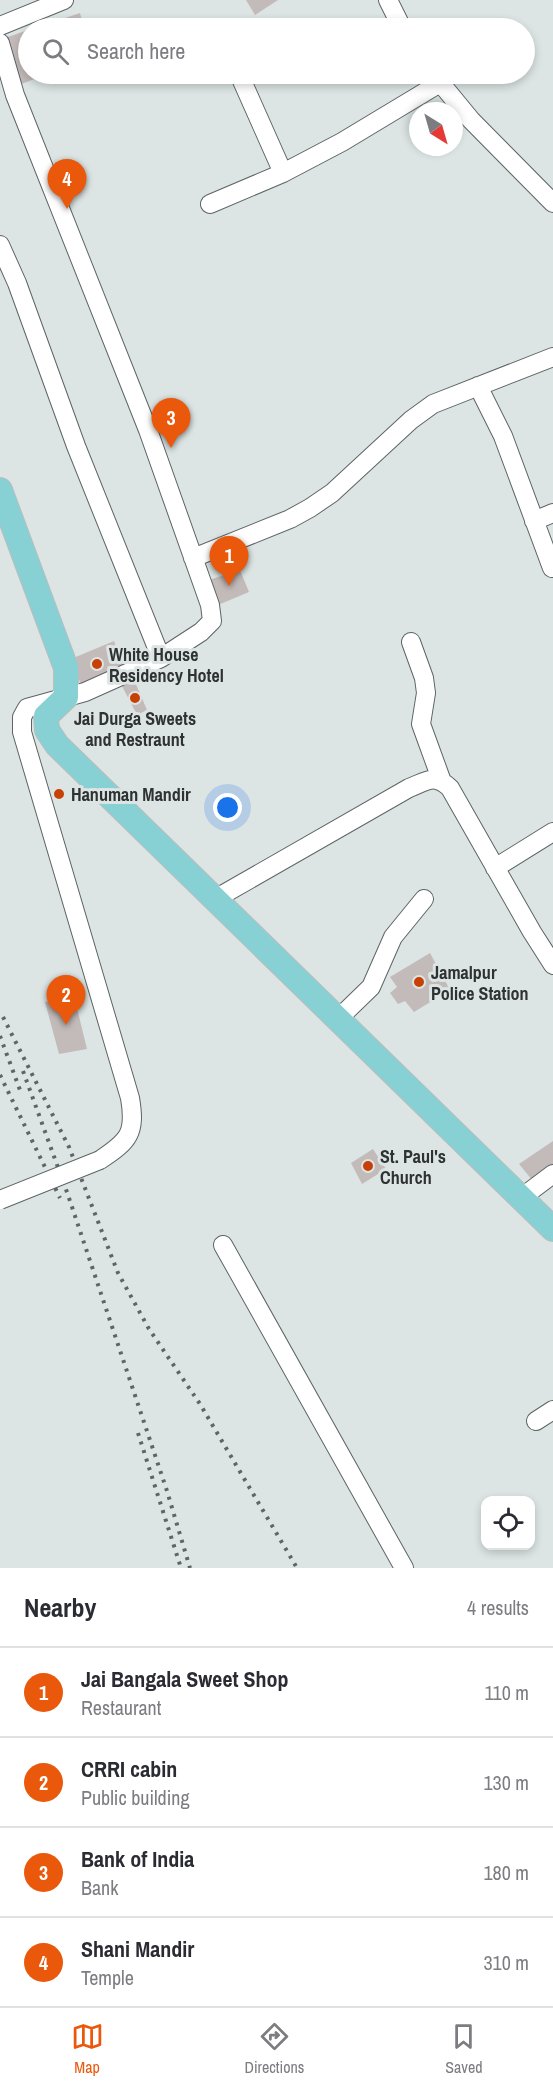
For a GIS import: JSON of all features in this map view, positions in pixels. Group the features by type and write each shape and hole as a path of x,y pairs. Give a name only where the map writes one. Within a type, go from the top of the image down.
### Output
{"main road":[{"path":"0,490 66,668 66,697 46,716 47,730 57,745 553,1229"}],"street":[{"path":"20,18 64,0"},
{"path":"388,0 397,18"},
{"path":"0,26 18,19"},
{"path":"0,43 15,94 148,430 210,605 212,621 201,632 161,658 85,692 27,708 22,717 22,732 130,1098 134,1120 130,1133 118,1149 100,1160 0,1200"},
{"path":"243,84 283,173"},
{"path":"210,204 283,173 342,142 428,84"},
{"path":"442,84 471,120 553,203"},
{"path":"0,245 17,283 76,446 161,658"},
{"path":"193,558 290,519 310,508 332,493 411,420 433,404 553,357"},
{"path":"478,386 503,436 552,568"},
{"path":"534,521 553,513"},
{"path":"411,642 424,678 426,693 421,724 441,779 450,788 553,965"},
{"path":"27,749 57,745"},
{"path":"214,899 409,788 433,779 441,779"},
{"path":"495,868 553,832"},
{"path":"338,1019 371,987 393,937 424,899"},
{"path":"521,1198 553,1174"},
{"path":"223,1245 404,1568"},
{"path":"536,1421 553,1410"}],"building":[{"path":"246,0 278,0 255,15"},
{"path":"80,13 81,18 65,18"},
{"path":"18,33 18,82 2,39"},
{"path":"240,570 249,592 218,605 209,580"},
{"name":"White House Residency Hotel","path":"114,641 124,669 82,687 71,659"},
{"name":"Jai Durga Sweets and Restraunt","path":"135,682 147,710 137,715 122,686"},
{"name":"Jamalpur Police Station","path":"430,953 450,990 414,1012 405,1001 398,1004 390,993 397,987 390,977"},
{"path":"74,996 87,1049 59,1054 45,1002"},
{"path":"553,1141 553,1167 533,1181 519,1164"},
{"name":"St. Paul's Church","path":"373,1149 386,1169 362,1184 351,1163"}],"railway":[{"path":"3,1017 69,1147 118,1273 149,1329 200,1404 297,1568"},
{"path":"0,1036 20,1090"},
{"path":"23,1071 68,1195 167,1491 190,1568"},
{"path":"0,1075 60,1198"},
{"path":"138,1433 181,1568"}],"place":[{"name":"Shani Mandir","path":"67,209"},
{"name":"Bank of India","path":"171,448"},
{"name":"Jai Bangala Sweet Shop","path":"229,586"},
{"name":"White House Residency Hotel","path":"97,664"},
{"name":"Jai Durga Sweets and Restraunt","path":"135,698"},
{"name":"Hanuman Mandir","path":"59,794"},
{"name":"Jamalpur Police Station","path":"419,982"},
{"name":"CRRI cabin","path":"66,1025"},
{"name":"St. Paul's Church","path":"368,1166"}]}
